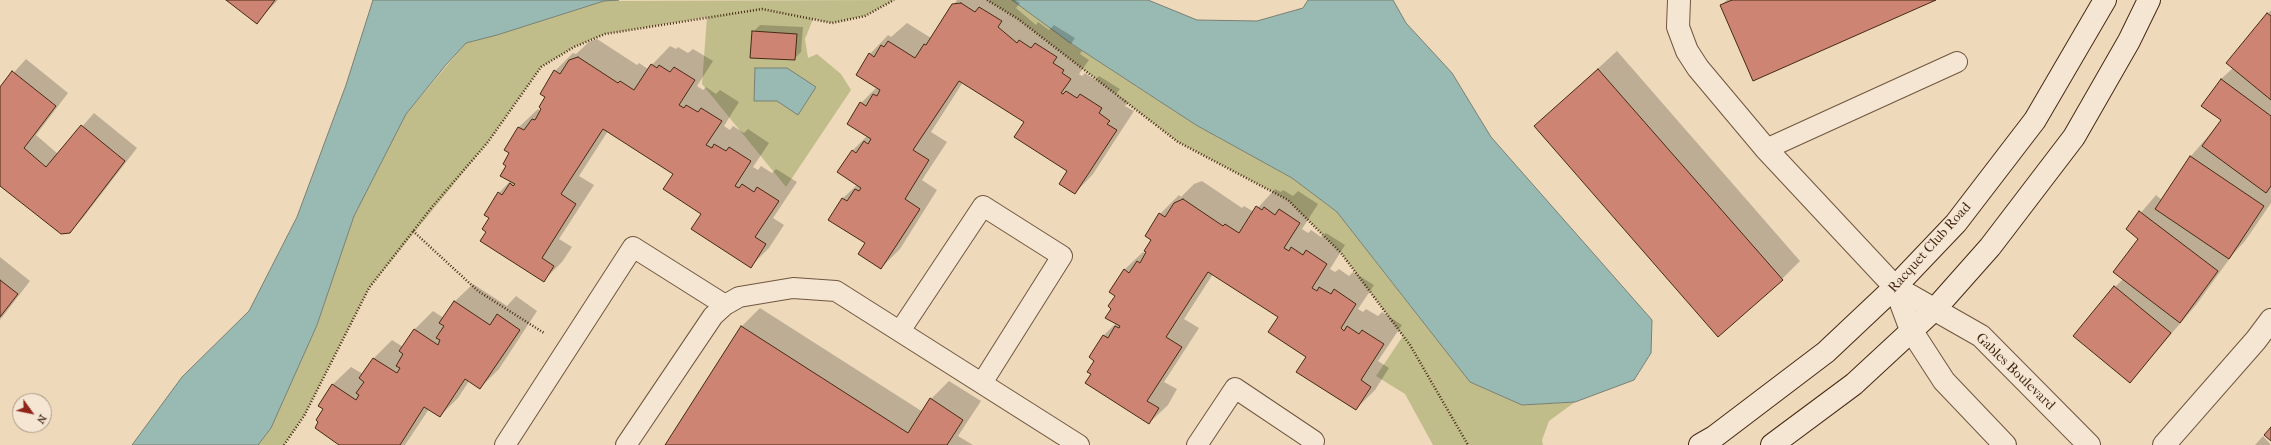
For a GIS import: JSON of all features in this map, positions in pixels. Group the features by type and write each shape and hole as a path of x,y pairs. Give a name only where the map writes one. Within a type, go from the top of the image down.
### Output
{"street":[{"path":"1679,0 1678,27 1687,51 1712,87 1766,149 1895,287 1911,330 1944,381 2005,445"},
{"name":"Racquet Club Road","path":"1700,445 1714,437 1826,352 1895,287 1956,223 2035,120 2105,0"},
{"path":"1772,445 1854,384 1935,309 1990,247 2074,137 2129,41 2149,0"},
{"name":"Gables Boulevard","path":"1895,287 1981,336 2089,445"},
{"path":"2164,445 2256,340 2271,320"}],"lane":[{"path":"1766,149 1957,62"},
{"path":"900,331 982,206 1009,222 1062,256 982,383"},
{"path":"505,445 632,247 724,305"},
{"path":"626,445 703,329 724,305 739,297 793,288 836,291 1079,445"},
{"path":"1196,445 1235,388 1314,441 1312,445"}],"path":[{"path":"284,445 304,416 369,288 413,231 488,142 541,67 574,47 606,34 762,9 832,23 865,16 894,0"},
{"path":"987,0 1018,19 1178,142 1288,200 1341,253 1410,345 1468,445"},
{"path":"413,231 478,291 568,348"}],"shaded area":[{"path":"894,0 865,16 832,23 813,19 805,39 808,58 817,54 841,74 851,90 786,187 702,84 707,17 605,34 574,47 541,67 488,142 369,288 304,416 284,445 258,445 271,428 317,325 354,216 406,114 466,43 497,35 604,1"},
{"path":"987,0 1012,0 1069,42 1196,125 1292,178 1337,212 1470,382 1522,405 1575,402 1549,421 1542,440 1543,445 1433,445 1405,394 1376,376 1403,336 1341,253 1288,200 1178,142 1018,19"}],"water":[{"path":"373,0 619,0 604,1 497,35 466,43 406,114 354,216 317,325 271,428 258,445 132,445 182,377 249,311 297,217 346,85"},
{"path":"1012,0 1148,0 1197,20 1257,21 1303,8 1308,0 1393,0 1406,23 1452,73 1491,137 1652,320 1651,353 1634,380 1575,402 1522,405 1470,382 1337,212 1292,178 1196,125 1069,42"},
{"path":"755,68 787,68 816,87 798,115 777,101 754,101"}],"building":[{"path":"226,0 275,0 257,24"},
{"path":"1732,0 1936,0 1753,81 1720,5"},
{"path":"961,3 975,12 979,7 1002,21 998,27 1017,43 1019,40 1031,48 1035,43 1057,57 1053,63 1064,70 1062,73 1071,79 1061,93 1063,94 1066,91 1077,98 1080,94 1102,108 1099,113 1110,121 1107,124 1117,130 1075,194 1059,184 1067,171 1014,137 1024,122 959,81 913,150 929,160 905,199 920,209 881,269 858,254 865,243 828,220 842,198 847,201 855,189 859,191 861,188 837,172 852,150 856,153 864,141 868,144 871,139 847,124 860,102 866,106 873,94 877,96 880,90 856,75 869,53 874,57 881,45 884,47 888,41 915,58 924,44 926,45 952,4"},
{"path":"2267,13 2271,16 2271,100 2226,63"},
{"path":"752,31 797,34 795,60 750,58"},
{"path":"578,57 618,83 620,81 634,90 651,64 657,68 659,65 670,72 674,67 695,80 679,105 684,108 686,105 698,112 701,108 722,121 706,145 712,148 714,144 726,151 729,147 751,161 735,186 739,188 742,184 754,192 757,187 779,201 755,237 766,244 751,268 691,229 701,214 663,189 673,174 603,129 561,194 576,204 542,258 554,266 544,282 480,241 486,232 482,229 489,218 484,215 498,192 502,195 510,183 513,186 515,184 500,176 506,166 503,164 509,153 504,150 518,127 524,130 532,119 535,120 541,109 539,107 545,97 540,94 554,70 560,74 569,60"},
{"path":"1598,69 1783,280 1718,337 1534,126"},
{"path":"12,71 56,106 24,148 46,167 81,125 125,161 70,233 61,234 0,186 0,87"},
{"path":"2221,79 2271,116 2271,186 2266,193 2202,146 2221,120 2201,106"},
{"path":"2190,156 2264,206 2229,259 2155,209"},
{"path":"1183,199 1223,226 1225,224 1239,233 1256,206 1262,210 1264,207 1275,215 1279,209 1300,223 1284,248 1289,251 1291,247 1303,255 1306,250 1327,264 1312,288 1317,291 1319,287 1331,294 1334,289 1356,304 1341,328 1344,331 1347,326 1359,334 1362,330 1384,344 1361,380 1371,387 1356,410 1296,372 1306,357 1268,332 1278,317 1208,272 1166,337 1182,347 1147,401 1159,408 1149,424 1085,383 1091,374 1087,372 1094,361 1089,357 1103,335 1108,338 1115,326 1119,328 1120,326 1105,318 1111,309 1108,306 1115,296 1109,292 1124,269 1129,273 1137,261 1140,263 1146,252 1144,251 1151,240 1145,236 1159,213 1165,217 1174,203"},
{"path":"2139,211 2218,271 2180,323 2113,272 2138,239 2126,229"},
{"path":"0,280 18,294 0,317"},
{"path":"2114,286 2171,333 2130,383 2073,336"},
{"path":"454,301 490,325 497,314 520,330 480,389 465,379 440,417 424,407 400,445 339,445 315,428 318,422 316,420 323,409 318,406 332,384 356,400 359,395 356,393 364,382 359,378 373,358 397,373 400,368 396,366 403,354 399,351 414,329 438,345 440,340 436,338 444,326 439,323"},
{"path":"741,326 908,433 930,398 963,420 947,445 665,445"},
{"path":"2271,427 2271,441 2264,435"}]}
